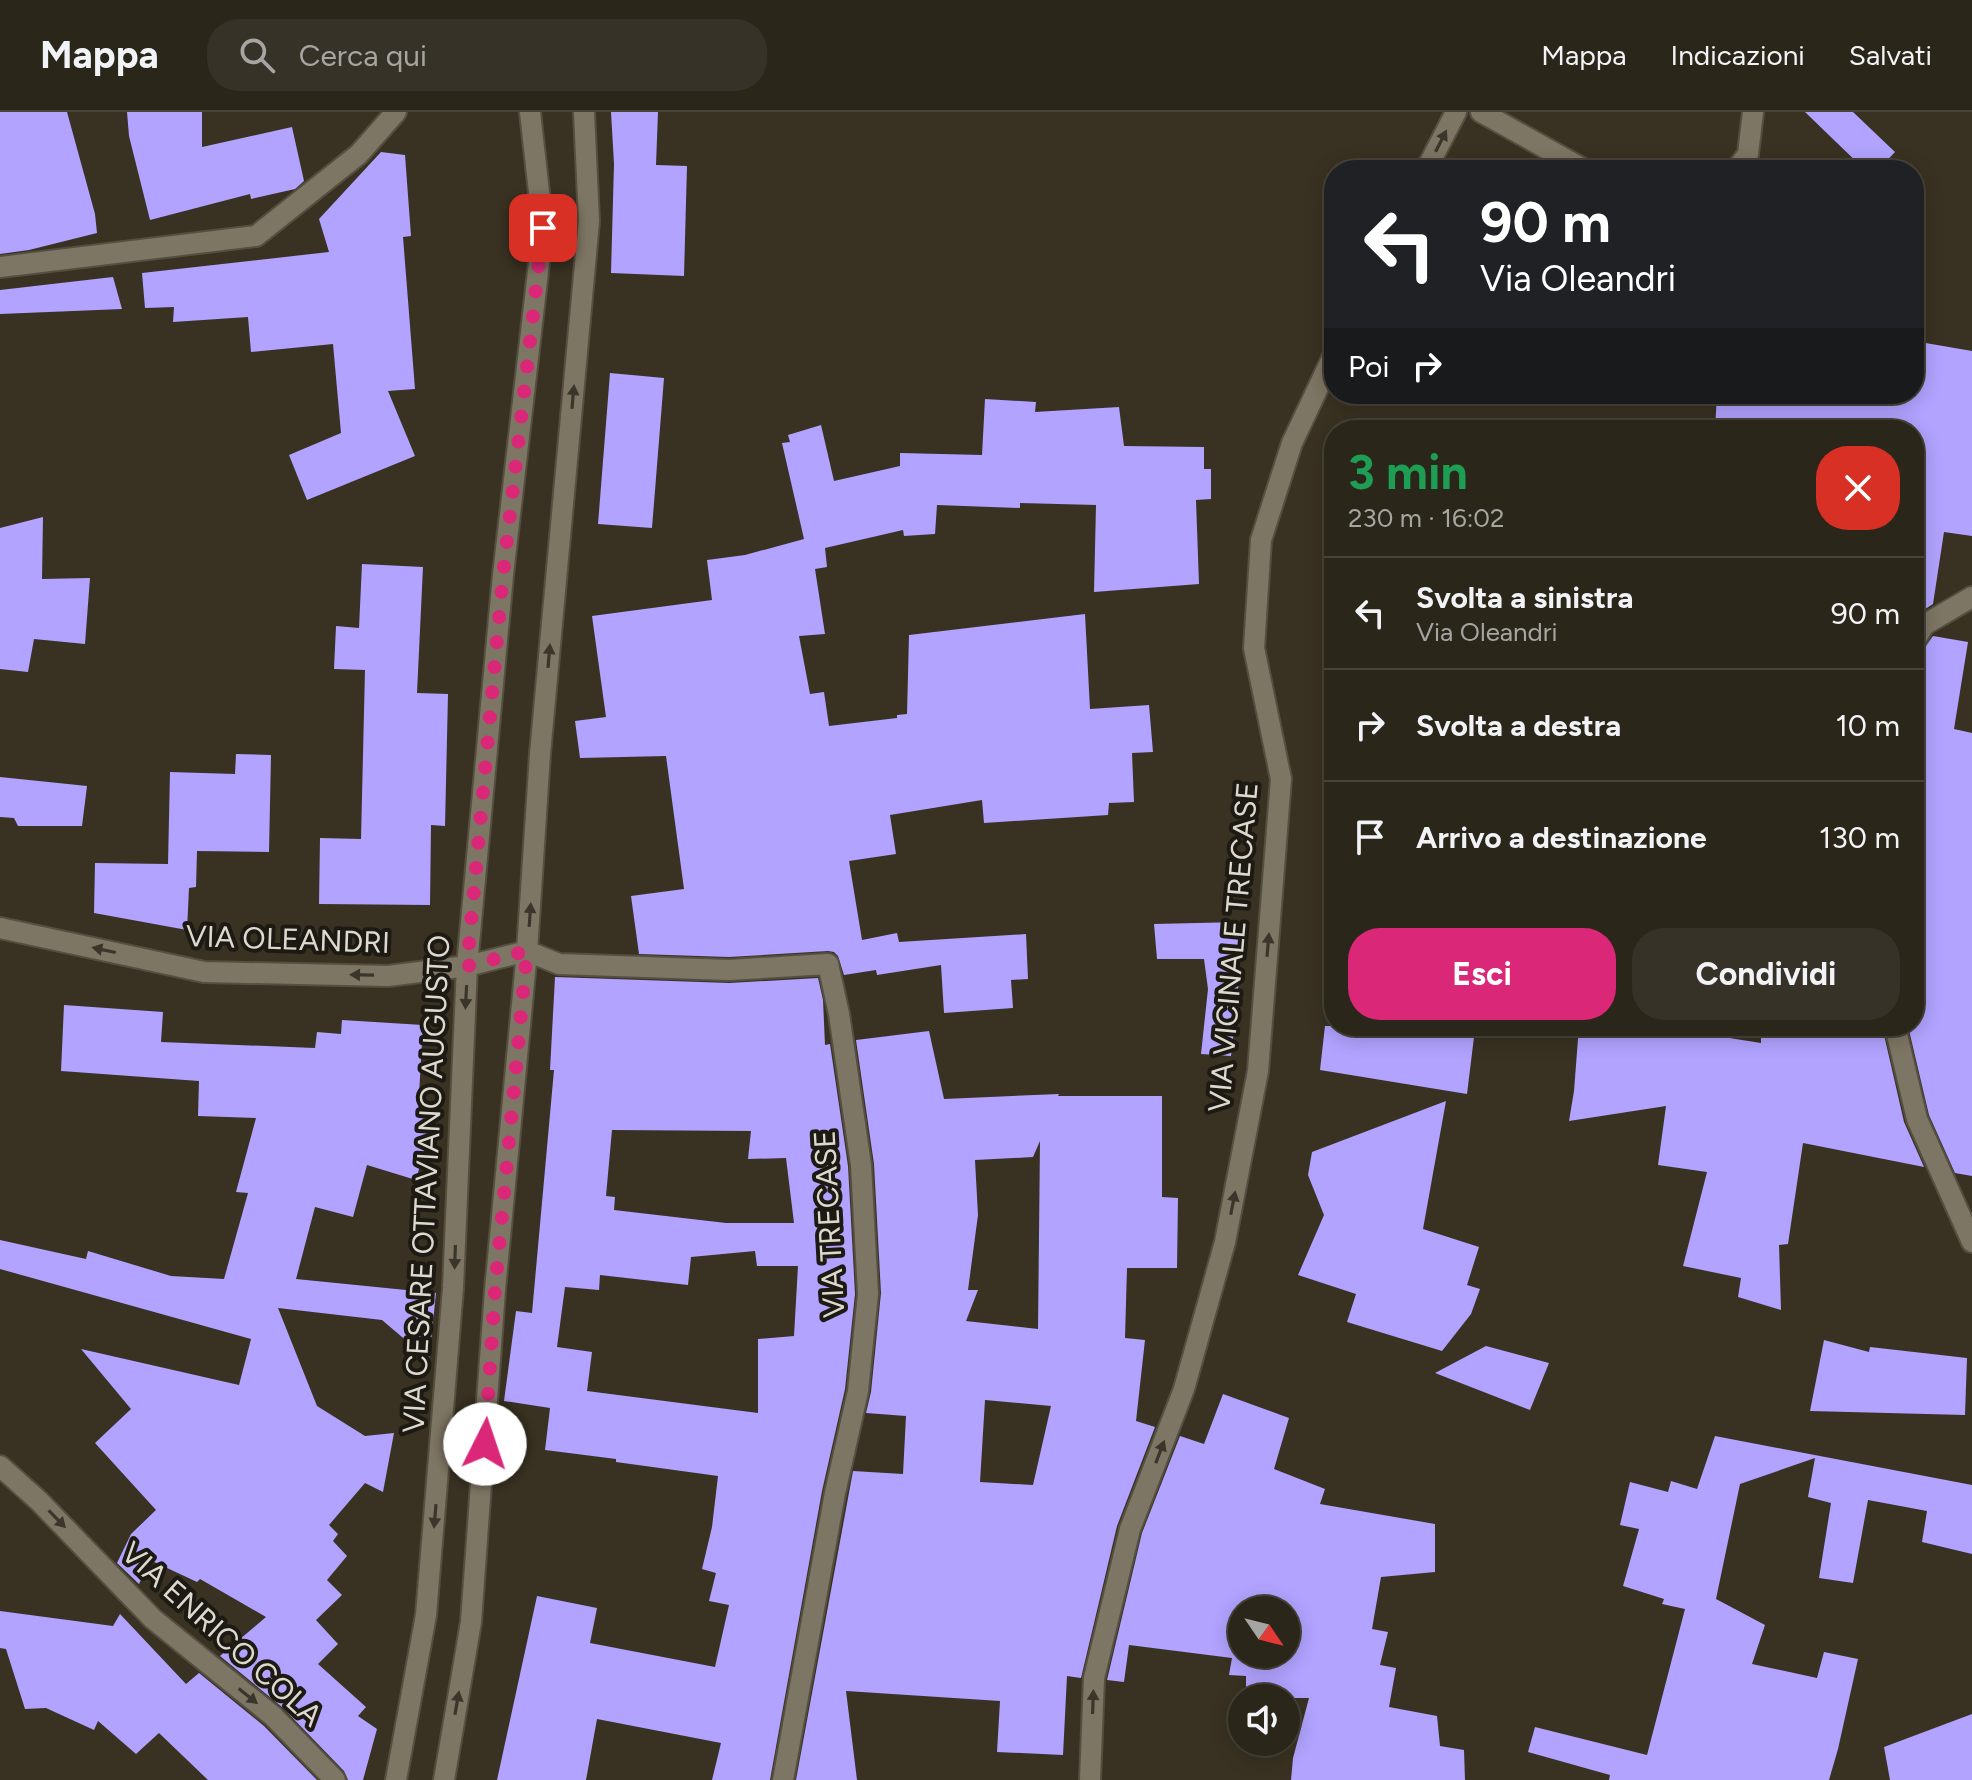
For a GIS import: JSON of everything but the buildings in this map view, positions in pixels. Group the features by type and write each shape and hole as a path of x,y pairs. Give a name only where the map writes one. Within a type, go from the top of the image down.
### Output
{"street":[{"path":"0,267 256,236 359,154 396,112"},
{"name":"VIA CESARE OTTAVIANO AUGUSTO","path":"396,1780 426,1615 453,1288 467,966 503,575 543,228 530,112"},
{"path":"444,1780 471,1622 495,1290 527,951 540,754 589,221 584,112"},
{"path":"1431,160 1456,112"},
{"path":"1481,112 1567,160"},
{"path":"1744,160 1748,154 1753,112"},
{"name":"VIA VICINALE TRECASE","path":"1090,1780 1094,1678 1130,1529 1184,1389 1225,1242 1258,1071 1281,779 1254,648 1261,540 1292,443 1324,375"},
{"path":"1924,625 1972,597"},
{"name":"VIA OLEANDRI","path":"0,928 204,972 388,976 467,966 527,951"},
{"name":"VIA TRECASE","path":"527,951 559,964 729,970 828,964 839,1014 861,1165 868,1294 858,1391 835,1493 783,1780"},
{"path":"1897,1036 1917,1119 1972,1242"},
{"name":"VIA ENRICO COLA","path":"0,1466 39,1501 153,1619 273,1716 335,1780"}],"route":[{"path":"485,1444 495,1290 527,951 467,966 503,575 543,228"}]}
